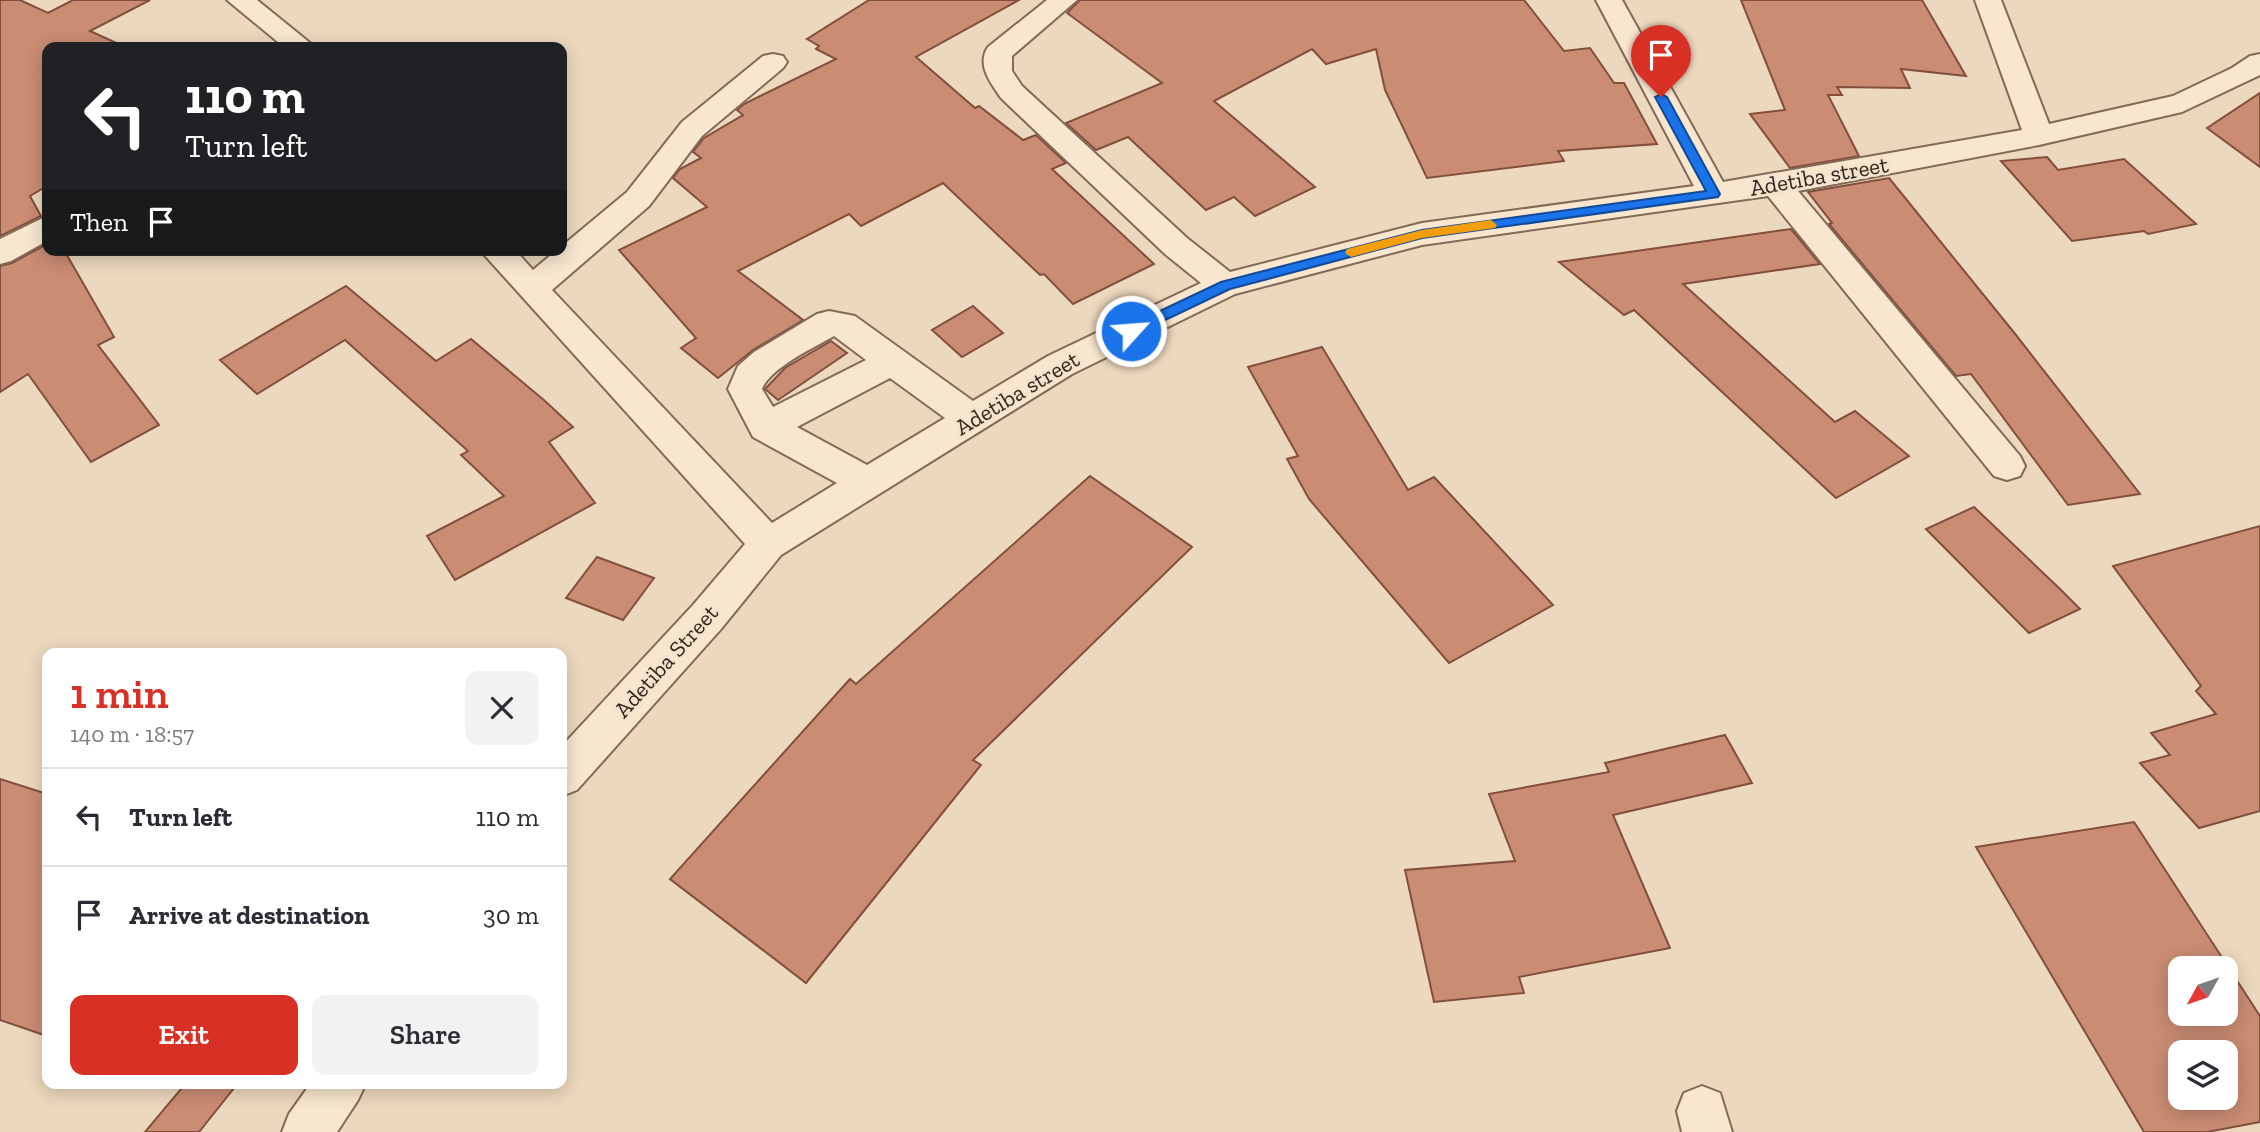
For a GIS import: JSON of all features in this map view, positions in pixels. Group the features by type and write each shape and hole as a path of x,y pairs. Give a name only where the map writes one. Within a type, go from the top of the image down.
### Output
{"street":[{"path":"240,0 295,42"},
{"path":"1609,0 1714,194"},
{"path":"1988,0 2039,136"},
{"path":"1049,4 998,53 998,71 1011,92 1176,246 1225,285"},
{"path":"532,289 638,198 692,129 773,62"},
{"name":"Adetiba street","path":"768,544 1060,365 1225,285 1422,234 1776,185 2039,136 2182,103 2242,74 2260,62"},
{"path":"1776,185 2007,466"},
{"path":"0,253 42,230"},
{"path":"502,256 768,544"},
{"path":"869,483 766,427 745,389 750,374 815,330 830,323 843,325 972,419"},
{"path":"766,427 892,362"},
{"name":"Adetiba Street","path":"567,771 707,617 768,544"},
{"path":"307,1132 337,1089"}],"building":[{"path":"0,0 20,0 48,13 73,0 150,0 90,31 114,42 42,42 42,189 30,196 41,216 0,236"},
{"path":"869,0 1019,0 916,57 975,108 979,106 1023,140 1036,135 1066,163 1052,169 1154,264 1073,304 1044,274 1040,275 943,183 861,226 849,214 738,271 803,320 753,350 718,378 681,348 696,338 619,250 707,207 673,178 680,169 701,158 693,152 704,138 743,115 737,110 744,104 836,59 816,49 819,46 807,39"},
{"path":"1080,0 1524,0 1564,51 1590,48 1614,83 1624,83 1657,144 1558,151 1564,161 1427,178 1385,90 1376,49 1326,64 1312,49 1214,101 1315,187 1255,216 1234,197 1206,210 1128,137 1096,150 1066,123 1162,83 1067,13"},
{"path":"1741,0 1922,0 1966,76 1901,69 1910,88 1837,87 1842,95 1828,95 1859,156 1790,168 1750,114 1785,110"},
{"path":"2260,93 2260,167 2207,128"},
{"path":"2047,157 2058,170 2124,159 2196,224 2148,234 2144,231 2072,241 2001,161"},
{"path":"1889,178 2140,494 2068,505 1971,374 1956,376 1829,224 1832,223 1808,192"},
{"path":"1791,229 1820,264 1683,284 1835,422 1855,411 1909,456 1836,498 1634,310 1624,315 1559,262"},
{"path":"42,247 42,256 67,256 114,337 98,345 159,425 91,462 28,374 0,392 0,266 12,263"},
{"path":"346,286 436,361 471,339 545,401 573,427 549,442 595,503 455,580 427,536 504,496 461,455 468,451 345,340 257,394 220,360"},
{"path":"973,306 1003,333 962,357 932,330"},
{"path":"831,341 847,353 778,400 765,389 785,368"},
{"path":"1322,347 1408,490 1434,477 1553,605 1449,663 1309,499 1287,459 1298,456 1248,367"},
{"path":"1090,476 1192,547 973,760 981,765 806,983 670,879 850,679 856,684"},
{"path":"1974,507 2080,609 2029,633 1926,529"},
{"path":"2260,526 2260,811 2199,828 2140,763 2170,755 2151,733 2216,714 2196,691 2201,686 2113,566"},
{"path":"597,557 654,578 623,620 566,598"},
{"path":"1725,735 1752,783 1613,815 1670,948 1519,977 1524,993 1434,1002 1405,870 1515,861 1489,794 1609,772 1605,763"},
{"path":"0,779 42,792 42,1034 0,1020"},
{"path":"2134,822 2221,956 2168,956 2168,1026 2238,1026 2238,982 2260,1016 2260,1122 2207,1132 2144,1132 1976,847"},
{"path":"181,1089 233,1089 199,1132 145,1132"}],"slow traffic":[{"path":"1351,253 1422,234 1491,225"}],"route":[{"path":"1131,331 1225,285 1422,234 1714,194 1661,97"}]}
